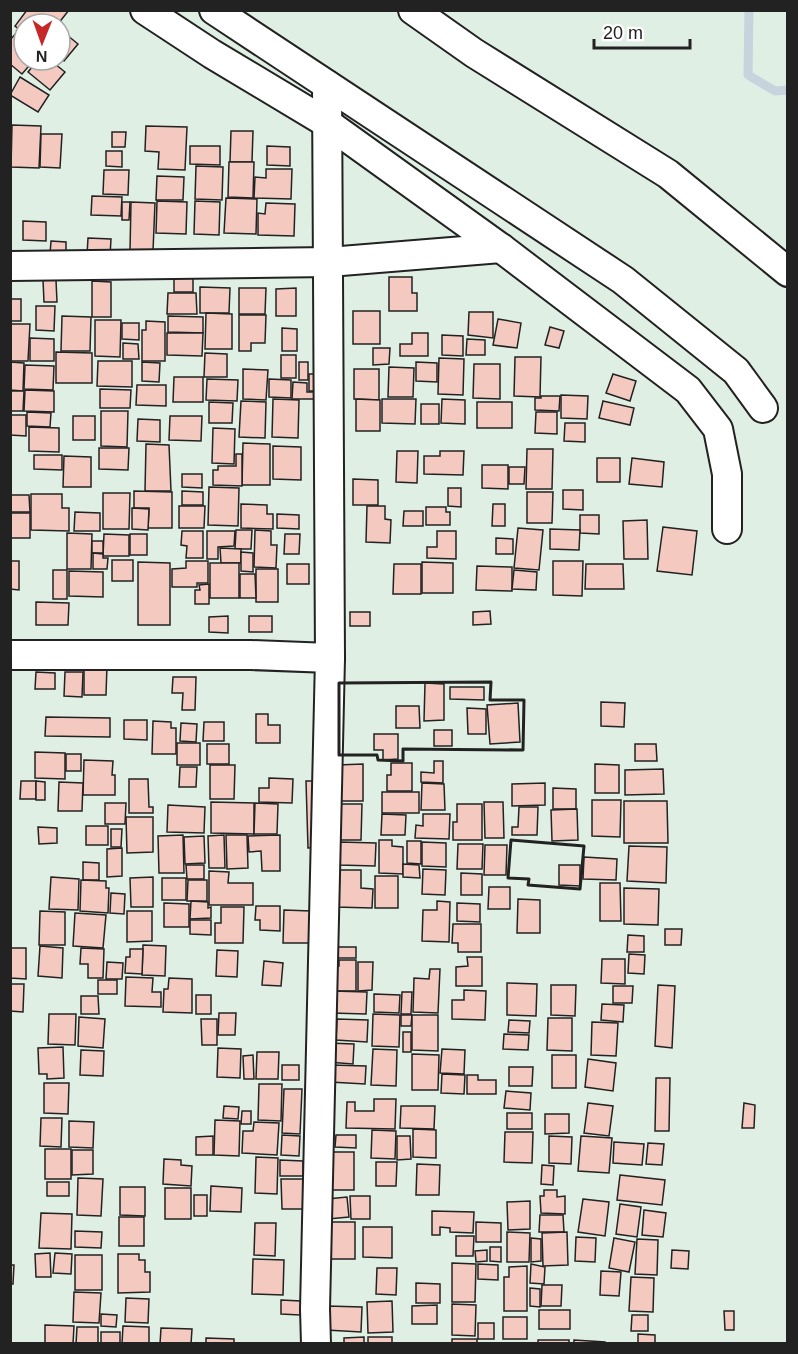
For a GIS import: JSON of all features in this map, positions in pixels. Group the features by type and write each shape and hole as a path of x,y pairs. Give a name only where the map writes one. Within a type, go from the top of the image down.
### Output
{"street":[{"path":"145,10 212,54 327,123 501,248 688,390 718,429 727,474 727,529"},
{"path":"214,10 623,280 736,371 763,408"},
{"path":"413,10 474,53 668,174 788,272"},
{"path":"316,1344 330,658 327,85"},
{"path":"10,266 329,262 501,248"},
{"path":"10,655 251,655 330,658"}],"green space":[{"path":"11,11 787,11 787,1343 11,1343"}],"building":[{"path":"27,10 69,10 67,12 26,12"},
{"path":"12,38 12,66 10,64 10,40"},
{"path":"72,39 78,44 72,51"},
{"path":"28,72 65,72 50,90"},
{"path":"20,77 49,95 38,112 10,95"},
{"path":"12,125 41,126 39,168 11,167"},
{"path":"146,126 187,127 185,170 158,169 159,152 145,151"},
{"path":"231,131 253,131 252,162 230,162"},
{"path":"112,132 126,132 125,147 112,147"},
{"path":"41,134 62,134 60,168 40,167"},
{"path":"190,146 220,146 220,165 190,164"},
{"path":"267,146 290,147 290,166 267,165"},
{"path":"106,151 122,151 122,167 106,166"},
{"path":"229,162 254,162 253,198 228,197"},
{"path":"196,166 223,167 222,200 195,199"},
{"path":"266,169 292,169 291,199 254,198 255,177 266,178"},
{"path":"104,170 129,170 128,195 103,194"},
{"path":"157,176 184,177 183,200 156,200"},
{"path":"92,196 122,197 121,216 91,215"},
{"path":"226,198 257,199 256,234 224,233"},
{"path":"157,201 187,202 186,234 156,233"},
{"path":"195,201 220,202 219,235 194,234"},
{"path":"122,202 130,202 129,220 122,220"},
{"path":"131,202 155,203 153,251 130,250"},
{"path":"266,203 295,204 294,236 258,235 258,213 265,214"},
{"path":"23,221 46,222 46,241 23,240"},
{"path":"88,238 111,239 110,256 87,255"},
{"path":"51,241 66,242 66,255 50,254"},
{"path":"174,277 193,277 193,292 174,292"},
{"path":"389,277 412,277 412,293 417,293 417,311 389,311"},
{"path":"43,280 56,280 57,302 44,302"},
{"path":"92,281 111,282 111,317 92,317"},
{"path":"200,287 230,288 229,313 200,313"},
{"path":"239,288 266,288 265,314 239,314"},
{"path":"296,288 296,316 276,316 276,289"},
{"path":"168,293 196,293 197,314 167,314"},
{"path":"10,299 21,299 21,321 10,321"},
{"path":"36,306 55,306 54,331 36,330"},
{"path":"353,311 380,311 380,344 353,344"},
{"path":"469,312 493,312 493,338 468,335"},
{"path":"206,313 232,314 232,349 205,349"},
{"path":"239,315 266,315 265,343 251,343 251,351 239,351"},
{"path":"62,316 91,317 90,351 61,351"},
{"path":"168,316 203,317 203,333 168,332"},
{"path":"498,319 521,323 517,348 493,345"},
{"path":"95,320 121,320 120,357 95,356"},
{"path":"146,321 165,322 165,361 142,361 142,330 146,330"},
{"path":"122,323 139,323 139,340 122,339"},
{"path":"10,324 30,324 28,361 10,361"},
{"path":"550,327 564,331 559,348 545,345"},
{"path":"282,328 297,329 297,351 282,351"},
{"path":"167,333 203,333 202,356 167,355"},
{"path":"412,333 428,333 428,356 400,356 400,344 412,344"},
{"path":"442,335 463,336 463,356 442,355"},
{"path":"30,338 54,339 54,361 30,361"},
{"path":"467,339 485,340 485,355 466,355"},
{"path":"123,343 138,344 139,359 123,359"},
{"path":"373,348 390,348 389,364 373,365"},
{"path":"56,352 92,353 92,383 56,383"},
{"path":"205,353 227,354 227,377 204,377"},
{"path":"281,355 296,355 296,378 281,378"},
{"path":"515,357 541,357 540,397 514,396"},
{"path":"439,358 464,359 463,395 438,394"},
{"path":"98,361 132,361 132,387 97,386"},
{"path":"10,362 24,363 23,391 10,390"},
{"path":"142,362 160,363 159,382 142,381"},
{"path":"299,362 308,362 308,380 299,380"},
{"path":"416,362 437,363 437,382 416,381"},
{"path":"474,364 500,364 500,399 473,398"},
{"path":"25,365 54,366 53,390 24,389"},
{"path":"389,367 414,368 413,397 388,397"},
{"path":"243,369 268,370 266,400 243,399"},
{"path":"354,369 379,369 379,400 354,399"},
{"path":"309,374 328,374 328,391 309,391"},
{"path":"613,374 636,381 630,401 606,393"},
{"path":"174,377 203,377 203,402 173,402"},
{"path":"207,379 238,380 237,401 206,400"},
{"path":"269,379 291,380 291,398 269,397"},
{"path":"293,382 307,383 307,392 316,392 316,399 292,399"},
{"path":"137,385 166,385 166,406 136,405"},
{"path":"100,389 131,390 130,408 100,408"},
{"path":"25,390 54,391 54,412 24,411"},
{"path":"10,391 24,391 23,411 10,411"},
{"path":"561,395 588,396 587,419 561,418"},
{"path":"541,396 560,396 559,411 535,410 535,398 541,398"},
{"path":"273,399 299,400 298,438 272,437"},
{"path":"356,399 380,400 380,431 356,431"},
{"path":"382,399 416,399 415,424 382,423"},
{"path":"442,399 465,400 465,424 441,423"},
{"path":"241,401 266,402 265,438 239,437"},
{"path":"603,401 634,408 630,425 599,418"},
{"path":"209,402 233,403 232,423 209,423"},
{"path":"477,402 512,402 512,428 477,428"},
{"path":"421,404 439,404 439,424 421,424"},
{"path":"101,411 128,411 127,447 101,446"},
{"path":"27,412 51,413 50,427 27,426"},
{"path":"536,412 557,412 557,434 535,433"},
{"path":"10,415 26,415 26,436 10,435"},
{"path":"73,416 95,416 95,440 73,440"},
{"path":"170,416 202,416 201,441 169,440"},
{"path":"138,419 160,420 160,442 137,441"},
{"path":"565,423 585,423 585,442 564,441"},
{"path":"29,427 59,428 59,452 29,451"},
{"path":"213,428 235,429 234,464 212,463"},
{"path":"243,443 270,444 270,485 242,485"},
{"path":"146,444 169,445 171,491 145,491"},
{"path":"273,446 301,447 301,480 273,479"},
{"path":"99,448 129,448 128,470 99,469"},
{"path":"527,449 553,449 552,489 526,489"},
{"path":"397,451 418,451 417,483 396,482"},
{"path":"440,451 464,451 463,475 424,474 424,456 440,456"},
{"path":"236,454 242,454 242,486 213,485 213,470 218,470 218,466 236,466"},
{"path":"34,455 62,455 62,470 34,469"},
{"path":"64,456 91,457 91,487 63,487"},
{"path":"597,458 620,458 620,482 597,482"},
{"path":"632,458 664,462 662,487 629,484"},
{"path":"482,465 508,465 508,489 482,488"},
{"path":"509,467 525,467 524,484 509,484"},
{"path":"182,474 202,474 202,488 182,487"},
{"path":"353,479 378,480 378,505 353,505"},
{"path":"209,487 239,488 238,526 208,525"},
{"path":"448,488 461,488 461,507 448,506"},
{"path":"563,490 583,490 583,510 563,509"},
{"path":"134,491 172,492 172,528 148,528 149,508 134,508"},
{"path":"182,491 203,492 203,505 182,505"},
{"path":"527,492 553,492 552,523 527,523"},
{"path":"103,493 130,493 129,529 103,529"},
{"path":"31,494 62,494 62,508 69,508 69,531 31,530"},
{"path":"10,495 29,495 30,512 10,512"},
{"path":"241,504 267,505 267,514 273,514 273,529 241,528"},
{"path":"493,504 505,504 505,526 492,526"},
{"path":"179,506 205,506 204,528 179,528"},
{"path":"367,506 385,506 385,519 391,520 390,543 366,542"},
{"path":"426,507 446,507 446,512 450,512 450,525 426,525"},
{"path":"132,508 149,509 148,530 132,529"},
{"path":"404,511 423,511 423,526 403,526"},
{"path":"75,512 100,513 100,531 74,531"},
{"path":"10,513 30,513 30,538 10,538"},
{"path":"277,514 299,515 299,529 277,528"},
{"path":"580,515 599,515 599,534 580,533"},
{"path":"647,520 648,559 624,559 623,521"},
{"path":"663,527 697,531 692,575 657,571"},
{"path":"518,528 543,530 539,570 514,568"},
{"path":"550,529 580,530 579,550 550,549"},
{"path":"236,530 252,530 251,549 235,549"},
{"path":"255,530 271,531 271,545 277,545 276,568 254,567"},
{"path":"182,531 203,531 203,558 186,558 187,546 181,545"},
{"path":"207,531 235,531 234,546 218,547 218,559 207,559"},
{"path":"437,531 456,531 456,559 427,558 427,547 437,547"},
{"path":"67,533 92,534 91,569 67,569"},
{"path":"104,534 129,535 129,556 103,556"},
{"path":"130,534 147,534 147,555 130,555"},
{"path":"285,534 300,534 299,554 284,554"},
{"path":"496,538 513,539 513,554 496,554"},
{"path":"92,541 103,541 103,553 92,553"},
{"path":"220,548 241,549 241,563 221,563"},
{"path":"241,552 253,553 253,572 241,571"},
{"path":"93,553 103,554 103,558 108,558 107,569 93,569"},
{"path":"112,560 133,560 133,581 112,581"},
{"path":"10,561 19,561 19,590 10,589"},
{"path":"186,561 208,561 208,583 197,583 197,587 172,587 172,569 186,568"},
{"path":"553,561 583,561 582,596 553,595"},
{"path":"138,562 170,563 170,625 138,625"},
{"path":"422,562 453,563 453,593 422,593"},
{"path":"210,563 239,563 239,598 210,598"},
{"path":"287,564 309,564 309,584 287,584"},
{"path":"394,564 421,564 421,594 393,594"},
{"path":"586,564 623,564 624,589 585,589"},
{"path":"477,566 512,567 512,591 476,590"},
{"path":"256,569 278,569 278,602 256,602"},
{"path":"53,570 67,570 67,599 53,599"},
{"path":"514,570 537,572 536,590 512,589"},
{"path":"69,571 103,572 103,597 69,596"},
{"path":"240,574 255,574 256,598 240,598"},
{"path":"209,584 209,604 195,604 195,590 200,590 199,585"},
{"path":"36,602 69,603 68,625 36,625"},
{"path":"490,611 491,624 473,625 473,612"},
{"path":"350,612 370,612 370,626 350,626"},
{"path":"228,616 228,633 209,632 209,617"},
{"path":"249,616 272,616 272,632 249,632"},
{"path":"84,665 107,665 106,695 84,695"},
{"path":"36,672 55,673 55,689 35,689"},
{"path":"65,672 83,672 82,697 64,696"},
{"path":"173,677 196,677 195,710 182,710 183,693 172,693"},
{"path":"425,683 444,684 444,720 424,721"},
{"path":"450,687 484,687 484,700 450,699"},
{"path":"601,702 625,703 624,727 601,726"},
{"path":"518,703 520,742 490,744 487,705"},
{"path":"396,706 419,706 420,728 396,728"},
{"path":"467,708 486,709 486,734 468,734"},
{"path":"256,714 268,714 268,725 280,725 280,743 256,743"},
{"path":"46,717 110,718 110,737 45,736"},
{"path":"124,720 147,720 147,740 124,739"},
{"path":"153,721 171,722 171,728 176,728 176,754 152,754"},
{"path":"204,722 224,722 224,741 203,741"},
{"path":"181,723 197,724 196,742 180,741"},
{"path":"434,730 452,730 452,746 434,746"},
{"path":"374,734 398,734 398,759 383,760 383,750 374,750"},
{"path":"177,743 200,743 200,765 177,765"},
{"path":"207,744 229,744 229,764 207,764"},
{"path":"635,744 656,744 657,761 635,761"},
{"path":"35,752 65,753 65,779 35,778"},
{"path":"66,754 81,754 81,771 66,771"},
{"path":"84,760 113,761 112,775 115,775 115,795 83,795"},
{"path":"434,761 443,761 443,783 421,782 421,772 434,773"},
{"path":"391,763 412,763 412,791 387,791 387,775 391,775"},
{"path":"363,764 363,801 337,801 337,765"},
{"path":"595,764 619,765 619,793 595,793"},
{"path":"210,765 235,765 234,799 210,799"},
{"path":"180,767 197,767 196,787 179,787"},
{"path":"663,769 664,794 625,795 625,770"},
{"path":"269,778 293,779 292,803 259,802 259,788 269,788"},
{"path":"129,779 148,779 149,807 153,807 153,813 129,813"},
{"path":"21,781 36,781 36,799 20,799"},
{"path":"36,781 45,782 45,800 36,800"},
{"path":"306,781 324,781 326,847 308,848"},
{"path":"59,782 83,783 82,811 58,811"},
{"path":"422,783 444,784 445,810 421,810"},
{"path":"545,783 545,805 512,806 512,784"},
{"path":"553,788 576,789 576,809 553,809"},
{"path":"382,792 419,792 419,813 382,813"},
{"path":"592,800 621,800 620,837 592,836"},
{"path":"624,801 667,801 668,843 624,843"},
{"path":"211,802 254,803 254,834 211,833"},
{"path":"484,802 503,802 504,838 485,838"},
{"path":"105,803 126,803 125,824 105,824"},
{"path":"255,803 278,804 277,834 254,834"},
{"path":"337,804 362,804 361,840 337,840"},
{"path":"457,804 482,804 482,840 453,840 453,822 457,822"},
{"path":"168,805 205,807 204,833 167,832"},
{"path":"519,807 538,807 537,835 512,835 512,827 518,827"},
{"path":"577,809 578,840 552,841 551,810"},
{"path":"382,814 406,815 405,835 381,835"},
{"path":"423,814 450,814 449,839 415,838 416,825 423,826"},
{"path":"126,817 153,817 153,852 127,853"},
{"path":"86,826 108,826 108,845 86,845"},
{"path":"38,827 57,828 57,843 39,844"},
{"path":"111,829 122,829 121,847 111,847"},
{"path":"183,835 184,873 159,873 158,836"},
{"path":"224,835 225,868 209,868 208,836"},
{"path":"226,835 247,835 248,868 227,869"},
{"path":"280,835 280,871 262,871 261,851 249,852 248,836"},
{"path":"204,836 205,863 185,864 184,837"},
{"path":"379,840 392,840 392,846 403,847 403,874 379,873"},
{"path":"407,841 421,841 421,864 407,863"},
{"path":"340,842 376,843 375,866 339,865"},
{"path":"422,842 446,843 446,867 422,866"},
{"path":"458,844 483,844 482,869 457,869"},
{"path":"485,845 507,845 506,875 484,875"},
{"path":"629,846 667,847 666,883 627,881"},
{"path":"122,848 122,876 107,877 107,849"},
{"path":"584,857 617,859 616,880 583,879"},
{"path":"83,862 99,863 99,880 83,880"},
{"path":"403,864 419,865 420,878 403,877"},
{"path":"186,865 204,865 204,879 187,879"},
{"path":"559,865 580,865 580,886 559,885"},
{"path":"423,869 446,870 445,895 422,894"},
{"path":"336,870 361,870 361,888 373,889 372,908 335,907"},
{"path":"209,871 229,872 228,883 253,883 253,905 209,905"},
{"path":"461,873 482,874 482,895 461,895"},
{"path":"375,876 398,876 398,908 375,908"},
{"path":"51,877 79,879 78,910 49,909"},
{"path":"153,877 153,907 131,907 130,878"},
{"path":"162,878 186,878 186,900 162,900"},
{"path":"81,880 106,881 106,888 109,888 108,913 80,911"},
{"path":"188,880 207,880 207,901 187,901"},
{"path":"600,883 620,883 621,921 600,921"},
{"path":"489,887 510,887 510,909 488,909"},
{"path":"624,888 659,889 658,925 624,924"},
{"path":"111,893 125,894 124,914 110,913"},
{"path":"518,899 540,900 540,933 517,933"},
{"path":"191,901 208,902 208,908 211,907 211,918 190,919"},
{"path":"437,901 450,902 449,942 422,941 423,910 437,910"},
{"path":"164,903 189,904 189,927 164,927"},
{"path":"457,903 480,904 480,922 457,921"},
{"path":"256,906 280,906 280,931 260,930 260,920 255,920"},
{"path":"221,907 244,907 243,943 215,943 215,923 221,923"},
{"path":"284,910 311,911 311,943 283,943"},
{"path":"40,911 65,912 65,945 39,945"},
{"path":"127,911 152,911 152,941 127,942"},
{"path":"75,913 106,915 103,948 73,946"},
{"path":"190,920 211,920 211,935 190,934"},
{"path":"453,924 481,924 481,952 458,952 458,943 452,943"},
{"path":"665,929 682,929 681,945 665,945"},
{"path":"628,935 644,936 644,952 627,952"},
{"path":"143,945 166,946 165,976 142,975"},
{"path":"40,946 63,948 62,978 38,976"},
{"path":"338,947 356,947 356,958 338,958"},
{"path":"10,948 26,948 26,979 10,978"},
{"path":"81,948 104,949 103,978 88,978 88,964 80,964"},
{"path":"130,949 143,949 142,974 125,973 126,957 130,957"},
{"path":"217,950 238,951 237,977 216,976"},
{"path":"629,954 645,955 644,974 628,973"},
{"path":"467,957 482,957 482,986 456,986 456,967 468,966"},
{"path":"602,959 625,959 625,984 601,983"},
{"path":"339,960 356,960 356,991 333,991 333,966 339,966"},
{"path":"264,961 283,963 281,986 262,985"},
{"path":"107,962 123,963 122,979 106,979"},
{"path":"358,962 373,962 372,990 358,991"},
{"path":"430,969 440,969 438,1013 413,1012 414,978 429,979"},
{"path":"126,977 153,978 152,992 161,992 161,1007 125,1006"},
{"path":"169,978 192,979 192,1013 163,1012 164,989 168,989"},
{"path":"98,980 117,980 117,994 98,994"},
{"path":"507,983 537,984 536,1016 507,1015"},
{"path":"10,984 24,984 23,1012 10,1011"},
{"path":"551,985 576,985 575,1016 551,1015"},
{"path":"658,985 675,986 672,1048 655,1046"},
{"path":"613,986 633,986 632,1003 613,1003"},
{"path":"464,990 486,991 485,1020 452,1019 452,1000 464,1000"},
{"path":"332,991 367,992 366,1014 331,1013"},
{"path":"402,992 412,992 411,1014 401,1014"},
{"path":"374,994 400,995 399,1013 374,1012"},
{"path":"196,995 211,995 211,1014 196,1014"},
{"path":"81,996 98,996 99,1014 81,1014"},
{"path":"602,1004 624,1005 623,1022 601,1020"},
{"path":"219,1013 236,1013 235,1035 218,1035"},
{"path":"49,1014 76,1014 75,1045 48,1044"},
{"path":"373,1014 400,1015 399,1047 372,1046"},
{"path":"401,1015 412,1015 411,1026 401,1026"},
{"path":"412,1015 438,1015 438,1051 412,1050"},
{"path":"79,1017 105,1019 103,1048 78,1046"},
{"path":"548,1018 572,1018 572,1051 547,1050"},
{"path":"201,1019 217,1019 217,1045 202,1045"},
{"path":"337,1019 368,1020 367,1042 336,1040"},
{"path":"509,1020 530,1021 529,1033 508,1032"},
{"path":"592,1022 618,1023 616,1056 591,1055"},
{"path":"403,1032 411,1032 411,1052 403,1052"},
{"path":"504,1034 529,1035 528,1050 503,1049"},
{"path":"328,1043 354,1044 353,1064 327,1062"},
{"path":"63,1047 64,1078 47,1079 47,1074 39,1074 38,1048"},
{"path":"218,1048 241,1049 240,1078 217,1077"},
{"path":"373,1049 397,1050 396,1086 371,1085"},
{"path":"442,1049 465,1050 464,1074 440,1073"},
{"path":"81,1050 104,1051 103,1076 80,1075"},
{"path":"257,1052 279,1052 278,1079 256,1079"},
{"path":"412,1054 439,1055 438,1090 412,1090"},
{"path":"253,1055 254,1079 244,1079 243,1056"},
{"path":"552,1055 576,1055 576,1088 552,1088"},
{"path":"588,1059 616,1063 613,1091 585,1087"},
{"path":"282,1065 299,1065 299,1080 282,1080"},
{"path":"331,1065 366,1066 365,1084 330,1082"},
{"path":"509,1067 533,1067 532,1086 509,1086"},
{"path":"442,1074 465,1075 464,1094 441,1093"},
{"path":"467,1075 478,1075 478,1080 496,1080 496,1094 467,1094"},
{"path":"656,1078 670,1078 669,1131 655,1131"},
{"path":"44,1083 69,1083 68,1114 44,1113"},
{"path":"259,1084 282,1084 281,1121 258,1120"},
{"path":"284,1089 302,1089 300,1134 282,1133"},
{"path":"506,1091 531,1093 530,1110 504,1108"},
{"path":"374,1099 396,1099 395,1129 346,1128 347,1102 355,1102 355,1111 374,1111"},
{"path":"588,1103 613,1106 609,1136 584,1133"},
{"path":"744,1103 755,1105 754,1128 742,1128"},
{"path":"224,1106 239,1107 238,1119 223,1118"},
{"path":"401,1106 435,1106 434,1129 400,1128"},
{"path":"242,1111 251,1111 251,1124 241,1124"},
{"path":"507,1113 532,1113 532,1129 507,1129"},
{"path":"545,1114 569,1114 569,1133 545,1134"},
{"path":"41,1118 62,1118 61,1147 40,1146"},
{"path":"215,1120 240,1121 239,1156 214,1155"},
{"path":"69,1121 94,1122 93,1148 69,1147"},
{"path":"254,1122 279,1123 277,1155 242,1153 243,1131 253,1131"},
{"path":"413,1129 436,1130 436,1158 413,1157"},
{"path":"372,1130 396,1131 395,1159 371,1158"},
{"path":"505,1132 533,1132 532,1163 504,1162"},
{"path":"282,1135 300,1136 299,1156 281,1155"},
{"path":"336,1135 356,1135 356,1148 335,1147"},
{"path":"213,1136 213,1155 196,1155 196,1137"},
{"path":"397,1136 410,1136 411,1159 397,1160"},
{"path":"549,1136 572,1137 571,1164 549,1163"},
{"path":"581,1136 612,1138 609,1173 578,1171"},
{"path":"614,1142 644,1144 642,1165 613,1163"},
{"path":"648,1143 664,1144 662,1165 646,1164"},
{"path":"45,1149 71,1149 71,1179 45,1179"},
{"path":"72,1150 93,1150 93,1174 72,1175"},
{"path":"329,1152 354,1152 354,1190 329,1190"},
{"path":"256,1157 278,1158 277,1194 255,1193"},
{"path":"164,1159 181,1160 181,1165 192,1166 191,1186 163,1184"},
{"path":"280,1160 303,1161 303,1176 280,1176"},
{"path":"376,1162 397,1162 396,1186 376,1186"},
{"path":"417,1164 440,1165 439,1195 416,1195"},
{"path":"542,1165 554,1166 553,1185 541,1184"},
{"path":"620,1175 665,1180 662,1205 617,1200"},
{"path":"78,1178 103,1179 101,1216 77,1215"},
{"path":"281,1179 304,1179 305,1209 282,1209"},
{"path":"47,1182 69,1182 69,1196 47,1196"},
{"path":"211,1186 242,1188 241,1212 210,1211"},
{"path":"120,1187 145,1187 145,1216 120,1215"},
{"path":"165,1188 191,1188 191,1219 165,1219"},
{"path":"544,1190 557,1190 557,1197 565,1196 565,1214 541,1213 540,1196 544,1196"},
{"path":"194,1195 207,1195 207,1216 194,1216"},
{"path":"350,1196 370,1196 370,1219 351,1219"},
{"path":"347,1197 349,1217 328,1219 327,1199"},
{"path":"583,1199 609,1202 605,1236 578,1232"},
{"path":"530,1201 530,1229 508,1230 507,1202"},
{"path":"620,1204 641,1207 637,1237 616,1234"},
{"path":"644,1210 666,1213 663,1237 642,1235"},
{"path":"432,1211 474,1212 473,1233 450,1232 450,1228 440,1227 440,1235 432,1235"},
{"path":"41,1213 72,1214 71,1249 39,1248"},
{"path":"540,1215 563,1215 564,1232 539,1232"},
{"path":"119,1217 144,1217 144,1246 119,1246"},
{"path":"329,1222 355,1222 355,1259 329,1259"},
{"path":"476,1222 501,1223 501,1242 476,1242"},
{"path":"255,1223 276,1223 275,1256 254,1255"},
{"path":"363,1227 392,1227 392,1258 363,1257"},
{"path":"75,1231 102,1232 101,1248 75,1247"},
{"path":"507,1232 530,1233 529,1262 507,1262"},
{"path":"567,1232 568,1265 543,1266 542,1233"},
{"path":"456,1236 474,1236 473,1256 456,1256"},
{"path":"576,1237 596,1238 595,1262 575,1261"},
{"path":"531,1238 541,1239 541,1261 531,1262"},
{"path":"614,1238 635,1242 629,1272 609,1268"},
{"path":"637,1239 658,1240 657,1275 635,1274"},
{"path":"490,1247 501,1247 501,1262 490,1261"},
{"path":"487,1250 487,1261 476,1262 475,1251"},
{"path":"672,1250 689,1251 688,1269 671,1268"},
{"path":"50,1253 51,1277 36,1277 35,1254"},
{"path":"55,1253 72,1254 71,1274 53,1273"},
{"path":"118,1254 139,1254 139,1260 145,1260 145,1272 150,1272 150,1292 118,1293"},
{"path":"75,1255 102,1255 102,1290 75,1290"},
{"path":"253,1259 284,1260 283,1295 252,1294"},
{"path":"452,1263 476,1264 475,1302 452,1302"},
{"path":"478,1264 498,1265 498,1280 478,1279"},
{"path":"531,1264 545,1267 544,1284 530,1283"},
{"path":"10,1265 14,1265 13,1284 10,1284"},
{"path":"527,1266 527,1311 504,1311 504,1277 509,1277 509,1267"},
{"path":"377,1268 397,1268 396,1295 376,1294"},
{"path":"601,1271 621,1272 619,1296 600,1295"},
{"path":"631,1277 654,1278 653,1312 629,1311"},
{"path":"416,1283 440,1284 440,1303 416,1303"},
{"path":"542,1285 562,1285 561,1306 541,1306"},
{"path":"530,1288 540,1289 540,1307 530,1306"},
{"path":"74,1292 101,1293 99,1323 73,1322"},
{"path":"126,1298 149,1299 148,1323 125,1322"},
{"path":"281,1300 301,1301 300,1315 281,1314"},
{"path":"392,1301 393,1332 368,1333 367,1302"},
{"path":"452,1304 476,1305 475,1336 452,1335"},
{"path":"437,1305 437,1324 412,1324 412,1306"},
{"path":"327,1306 362,1307 361,1332 326,1330"},
{"path":"539,1310 570,1310 570,1329 539,1329"},
{"path":"724,1311 734,1311 734,1330 725,1330"},
{"path":"101,1314 117,1315 116,1327 101,1326"},
{"path":"632,1315 648,1315 648,1331 631,1331"},
{"path":"503,1317 527,1317 527,1339 503,1339"},
{"path":"478,1323 494,1323 494,1339 478,1339"},
{"path":"45,1325 74,1326 73,1344 45,1344"},
{"path":"123,1326 149,1327 149,1344 122,1344"},
{"path":"77,1327 98,1327 98,1344 76,1344"},
{"path":"161,1328 192,1329 191,1344 160,1344"},
{"path":"101,1332 120,1332 120,1344 101,1344"},
{"path":"638,1334 655,1335 655,1344 638,1344"},
{"path":"364,1337 364,1344 344,1344 344,1338"},
{"path":"368,1337 392,1337 392,1344 368,1344"},
{"path":"206,1338 234,1339 234,1344 206,1344"},
{"path":"452,1339 477,1339 477,1344 452,1344"},
{"path":"538,1340 569,1340 569,1344 538,1344"},
{"path":"574,1340 605,1342 605,1344 574,1344"}],"waterway":[{"path":"749,10 748,75 775,91 788,90"}],"wall":[{"path":"491,682 490,700 524,700 523,750 403,749 403,761 378,760 377,755 339,755 339,683 491,682"},
{"path":"511,840 584,846 580,889 528,885 529,879 508,878 511,840"}]}
